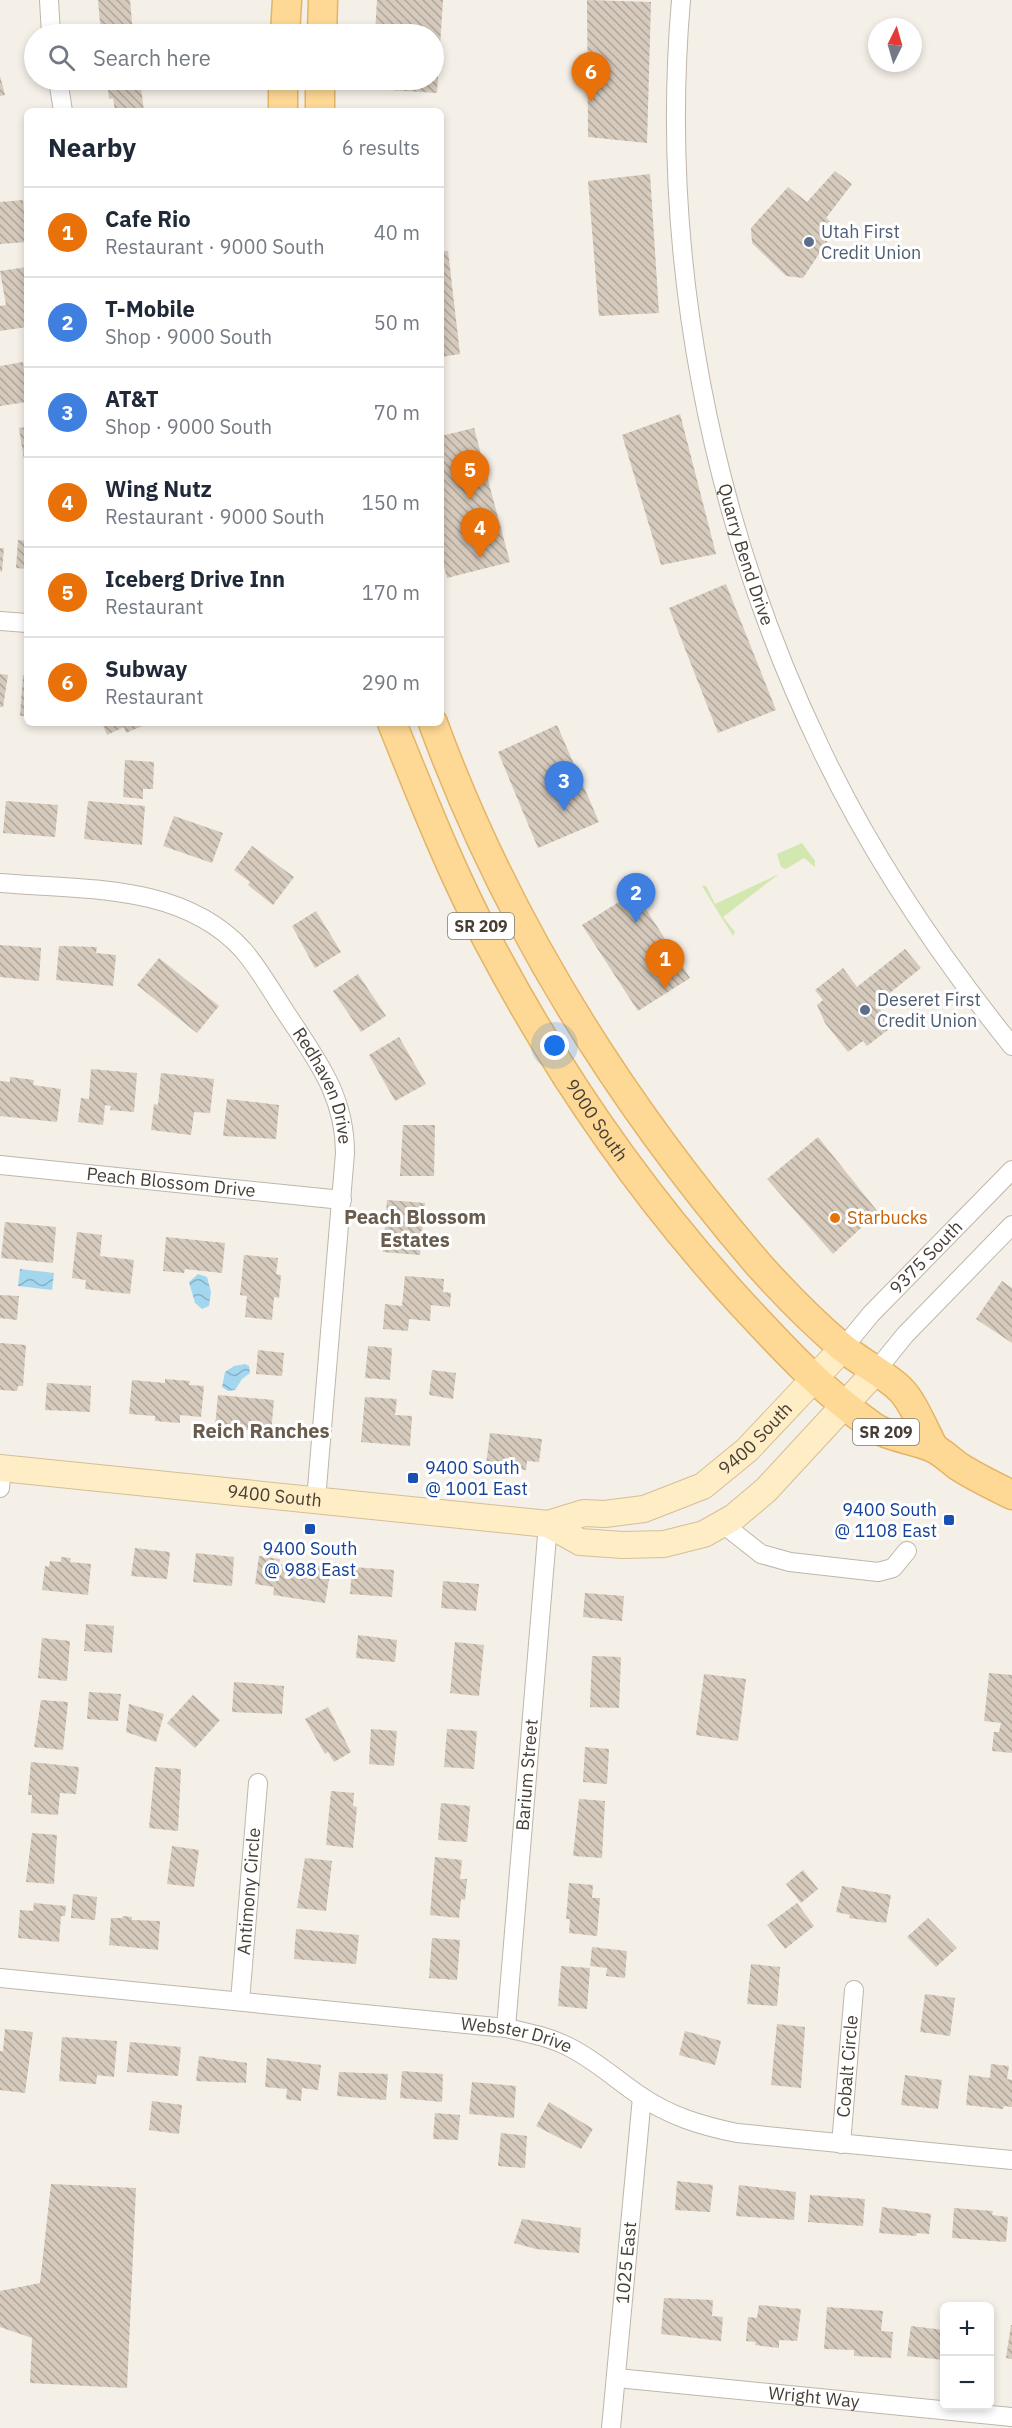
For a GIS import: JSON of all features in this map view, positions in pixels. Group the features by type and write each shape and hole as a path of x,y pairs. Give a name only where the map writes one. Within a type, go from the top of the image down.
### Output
{"main road":[{"path":"285,24 286,0"},
{"path":"322,24 323,0"},
{"path":"283,90 284,108"},
{"path":"320,90 320,108"},
{"name":"9000 South","path":"393,726 460,884 489,943 553,1053 594,1116 668,1217 725,1286 815,1379 844,1404"},
{"name":"9000 South","path":"434,726 468,810 498,874 569,1006 619,1084 727,1227 775,1283 843,1348 875,1372"},
{"name":"9400 South","path":"1,1474 316,1500 548,1524 584,1513 605,1514 644,1509 683,1496 703,1486 747,1450 843,1348"},
{"name":"9400 South","path":"548,1524 580,1542 632,1545 683,1540 723,1524 766,1490 875,1372"},
{"name":"SR 209","path":"875,1372 901,1390 934,1448"},
{"name":"SR 209","path":"844,1404 874,1428 934,1448 985,1482 1012,1495"}],"street":[{"path":"49,0 50,24"},
{"name":"Quarry Bend Drive","path":"681,0 675,100 682,254 703,390 733,520 772,635 821,750 864,830 931,938 968,992 1012,1046"},
{"path":"60,90 63,108"},
{"path":"0,621 24,623"},
{"name":"Redhaven Drive","path":"0,883 160,899 182,906 224,932 244,952 330,1083 345,1127 342,1200 316,1500"},
{"name":"Peach Blossom Drive","path":"0,1165 342,1200"},
{"name":"9375 South","path":"843,1348 871,1314 1012,1170"},
{"path":"875,1372 906,1335 1012,1225"},
{"name":"Barium Street","path":"506,2028 548,1524"},
{"path":"723,1524 761,1554 790,1562 878,1572 893,1568 907,1551"},
{"name":"Antimony Circle","path":"240,2001 258,1784"},
{"name":"Webster Drive","path":"0,1978 506,2028 543,2036 573,2049 642,2097 676,2116 703,2126 737,2133 1012,2160"},
{"name":"Cobalt Circle","path":"841,2144 854,1990"},
{"name":"1025 East","path":"611,2428 642,2097"},
{"name":"Wright Way","path":"617,2378 1012,2417"}],"green space":[{"path":"802,843 815,861 815,867 804,858 786,869 781,867 777,854"},
{"path":"779,874 723,917 735,932 733,936 702,886 706,886 715,904"}],"water":[{"path":"20,1269 54,1273 52,1290 18,1286"},
{"path":"198,1274 207,1277 211,1292 209,1306 202,1309 195,1303 189,1282"},
{"path":"245,1364 249,1366 250,1373 242,1379 235,1390 228,1391 222,1387 225,1372 234,1366"}],"building":[{"path":"98,0 130,0 132,24 100,24"},
{"path":"377,0 443,0 441,24 376,24"},
{"path":"587,0 651,2 647,143 588,137"},
{"path":"0,76 5,95 0,96"},
{"path":"108,90 141,90 144,108 115,108 113,98 109,99"},
{"path":"388,90 437,90 437,93"},
{"path":"835,171 852,184 826,218 837,227 803,278 786,276 752,243 751,228 788,187 807,202"},
{"path":"650,174 659,313 599,316 588,181"},
{"path":"23,200 24,242 0,244 0,202"},
{"path":"444,251 448,251 460,354 444,357"},
{"path":"24,267 24,327 0,331 0,306 6,305 0,271"},
{"path":"23,362 24,402 0,406 0,366"},
{"path":"680,414 716,554 661,565 622,435"},
{"path":"24,427 24,459 19,428"},
{"path":"474,428 510,562 447,578 444,566 444,435"},
{"path":"18,540 24,541 24,569 16,568"},
{"path":"0,548 4,548 2,572 0,571"},
{"path":"726,584 776,710 718,733 669,608"},
{"path":"0,674 8,675 3,707 0,707"},
{"path":"23,675 24,675 24,716 20,716"},
{"path":"557,725 599,822 538,848 498,752"},
{"path":"103,726 142,726 126,733 124,727 107,735"},
{"path":"125,760 154,762 153,789 143,789 143,799 123,797"},
{"path":"6,801 58,805 55,837 3,833"},
{"path":"88,801 145,806 142,845 84,839"},
{"path":"174,816 223,833 212,863 163,846"},
{"path":"252,846 294,877 273,905 248,885 250,882 234,870"},
{"path":"635,892 690,978 638,1011 582,925"},
{"path":"316,911 341,952 315,968 292,926"},
{"path":"0,945 41,948 39,981 0,977"},
{"path":"59,946 97,947 96,953 116,955 113,986 56,980"},
{"path":"905,949 921,968 876,1004 893,1026 867,1046 863,1041 848,1052 825,1023 817,1005 823,1000 815,990 843,968 857,987"},
{"path":"159,958 219,1006 197,1033 137,985"},
{"path":"358,974 386,1016 361,1032 333,991"},
{"path":"399,1037 426,1084 395,1101 369,1055"},
{"path":"91,1069 137,1073 134,1112 110,1110 111,1106 105,1105 103,1125 78,1122 81,1098 89,1099"},
{"path":"161,1073 214,1079 210,1113 194,1112 191,1135 151,1130 154,1104 158,1105"},
{"path":"10,1077 34,1080 33,1085 61,1089 57,1122 0,1116 0,1081 10,1082"},
{"path":"227,1099 279,1105 276,1139 223,1136"},
{"path":"403,1125 435,1125 434,1176 400,1176"},
{"path":"818,1137 878,1212 833,1254 767,1179"},
{"path":"387,1200 425,1203 420,1255 383,1252"},
{"path":"5,1222 56,1227 53,1263 1,1258"},
{"path":"77,1232 102,1235 100,1256 134,1260 130,1294 85,1289 86,1280 72,1278"},
{"path":"166,1237 225,1243 222,1273 185,1269 184,1273 163,1271"},
{"path":"244,1255 278,1258 276,1274 281,1275 279,1298 274,1297 272,1320 245,1317 247,1296 240,1295"},
{"path":"405,1276 444,1279 443,1292 451,1293 450,1307 431,1305 430,1321 409,1319 408,1331 383,1329 385,1304 402,1306"},
{"path":"1002,1281 1012,1288 1012,1343 976,1319"},
{"path":"0,1295 19,1296 17,1320 0,1318"},
{"path":"0,1343 26,1345 23,1386 18,1386 17,1391 0,1390"},
{"path":"368,1346 392,1348 390,1380 365,1378"},
{"path":"258,1350 284,1353 282,1376 256,1374"},
{"path":"432,1370 456,1373 453,1399 429,1395"},
{"path":"165,1379 190,1381 189,1385 204,1386 201,1417 180,1415 180,1423 155,1421 155,1416 129,1414 132,1380 165,1383"},
{"path":"47,1383 91,1386 90,1412 45,1410"},
{"path":"218,1395 274,1400 271,1432 215,1427"},
{"path":"365,1397 397,1399 395,1415 412,1416 410,1446 361,1442"},
{"path":"490,1433 542,1439 539,1462 527,1461 526,1470 486,1465"},
{"path":"135,1548 170,1552 167,1579 131,1576"},
{"path":"196,1553 234,1557 232,1586 193,1582"},
{"path":"259,1556 280,1559 279,1564 314,1570 315,1565 331,1568 325,1603 273,1595 274,1587 255,1584"},
{"path":"61,1557 71,1558 70,1562 91,1564 88,1595 42,1590 45,1566 49,1567 50,1561 61,1562"},
{"path":"352,1567 394,1570 392,1597 350,1594"},
{"path":"443,1581 479,1584 476,1611 441,1608"},
{"path":"585,1593 624,1596 622,1621 583,1617"},
{"path":"86,1624 114,1626 112,1653 84,1651"},
{"path":"358,1635 397,1640 395,1662 356,1658"},
{"path":"42,1638 70,1641 67,1681 38,1678"},
{"path":"455,1642 484,1645 479,1696 450,1693"},
{"path":"592,1656 621,1657 619,1708 590,1707"},
{"path":"989,1673 1012,1675 1012,1753 992,1751 994,1732 999,1732 1001,1723 984,1721"},
{"path":"704,1674 746,1679 738,1741 696,1735"},
{"path":"234,1682 284,1686 282,1714 232,1712"},
{"path":"89,1692 121,1694 118,1721 87,1719"},
{"path":"193,1695 220,1720 195,1748 167,1723"},
{"path":"41,1700 68,1702 63,1750 34,1747"},
{"path":"129,1704 164,1714 156,1742 126,1732"},
{"path":"328,1707 351,1752 334,1762 328,1752 325,1754 305,1719"},
{"path":"371,1729 397,1731 394,1766 369,1764"},
{"path":"447,1729 477,1731 474,1769 444,1767"},
{"path":"585,1747 609,1749 607,1784 583,1782"},
{"path":"31,1762 79,1767 76,1794 60,1793 58,1815 31,1813 32,1795 28,1795"},
{"path":"155,1767 181,1769 178,1831 149,1828"},
{"path":"331,1791 354,1793 353,1806 357,1807 353,1848 326,1845"},
{"path":"579,1799 605,1801 602,1858 573,1856"},
{"path":"441,1803 470,1806 467,1842 438,1840"},
{"path":"32,1833 57,1835 54,1884 26,1882"},
{"path":"172,1846 199,1850 194,1887 167,1884"},
{"path":"435,1857 462,1860 460,1879 467,1879 465,1900 461,1899 459,1918 430,1915"},
{"path":"305,1858 332,1861 326,1911 297,1908"},
{"path":"803,1870 818,1889 801,1903 786,1884"},
{"path":"569,1883 593,1885 592,1898 600,1898 597,1936 569,1933 570,1919 566,1919"},
{"path":"842,1886 891,1895 886,1923 849,1918 850,1915 836,1912"},
{"path":"73,1894 97,1897 95,1920 71,1918"},
{"path":"34,1903 66,1906 65,1916 61,1916 59,1942 18,1938 20,1910 33,1911"},
{"path":"797,1903 814,1926 785,1949 767,1925"},
{"path":"123,1916 132,1917 132,1920 160,1921 158,1950 109,1945 111,1918 122,1918"},
{"path":"928,1918 957,1948 936,1967 907,1937"},
{"path":"296,1929 359,1935 356,1964 294,1959"},
{"path":"432,1938 460,1940 457,1980 429,1978"},
{"path":"592,1947 627,1951 625,1978 606,1976 607,1968 590,1966"},
{"path":"751,1964 780,1967 777,2006 747,2004"},
{"path":"561,1966 590,1968 587,2009 558,2006"},
{"path":"925,1994 955,1998 950,2036 920,2032"},
{"path":"777,2024 805,2027 801,2088 771,2085"},
{"path":"5,2029 33,2032 25,2093 0,2090 0,2051 3,2051"},
{"path":"685,2031 721,2041 715,2065 679,2055"},
{"path":"62,2037 117,2041 114,2077 97,2075 96,2084 59,2081"},
{"path":"130,2042 181,2047 178,2076 127,2072"},
{"path":"199,2056 247,2063 246,2083 196,2081"},
{"path":"267,2058 321,2065 318,2090 302,2088 301,2101 286,2099 287,2089 265,2087"},
{"path":"991,2064 1009,2066 1007,2079 1012,2080 1012,2107 1004,2106 1003,2109 966,2105 969,2075 990,2078"},
{"path":"402,2071 443,2074 442,2102 400,2098"},
{"path":"339,2072 388,2074 386,2100 337,2096"},
{"path":"905,2075 942,2080 938,2109 901,2105"},
{"path":"472,2082 516,2086 514,2118 469,2114"},
{"path":"152,2101 182,2105 179,2134 149,2130"},
{"path":"549,2102 593,2129 581,2149 536,2126"},
{"path":"435,2113 460,2115 458,2140 433,2139"},
{"path":"501,2133 527,2136 525,2168 498,2166"},
{"path":"677,2181 713,2185 710,2212 675,2210"},
{"path":"51,2184 136,2188 127,2388 30,2383 32,2338 0,2327 0,2291 40,2283"},
{"path":"739,2185 796,2192 794,2220 736,2216"},
{"path":"810,2195 865,2199 863,2226 808,2222"},
{"path":"882,2207 931,2214 929,2234 917,2233 916,2236 879,2233"},
{"path":"954,2208 993,2211 992,2215 1008,2217 1006,2242 952,2238"},
{"path":"522,2219 581,2228 579,2253 536,2249 514,2243"},
{"path":"664,2298 713,2300 712,2316 723,2317 721,2341 661,2334"},
{"path":"759,2305 801,2309 797,2341 779,2340 779,2348 755,2345 756,2342 746,2341 748,2317 757,2318"},
{"path":"827,2307 883,2311 881,2331 893,2332 891,2358 854,2356 854,2350 824,2349"},
{"path":"1012,2325 1012,2359 1006,2358"},
{"path":"911,2326 940,2330 940,2360 907,2356"}],"place":[{"name":"Subway","path":"591,102"},
{"name":"Utah First Credit Union","path":"809,242"},
{"name":"Iceberg Drive Inn","path":"470,500"},
{"name":"Wing Nutz","path":"480,558"},
{"name":"AT&T","path":"564,811"},
{"name":"T-Mobile","path":"636,923"},
{"name":"Cafe Rio","path":"665,989"},
{"name":"Deseret First Credit Union","path":"865,1010"},
{"name":"Starbucks","path":"835,1218"},
{"name":"9400 South @ 1001 East","path":"413,1478"},
{"name":"9400 South @ 1108 East","path":"949,1520"},
{"name":"9400 South @ 988 East","path":"310,1529"}],"district":[{"name":"Peach Blossom Estates","path":"415,1228"},
{"name":"Reich Ranches","path":"261,1431"}]}
